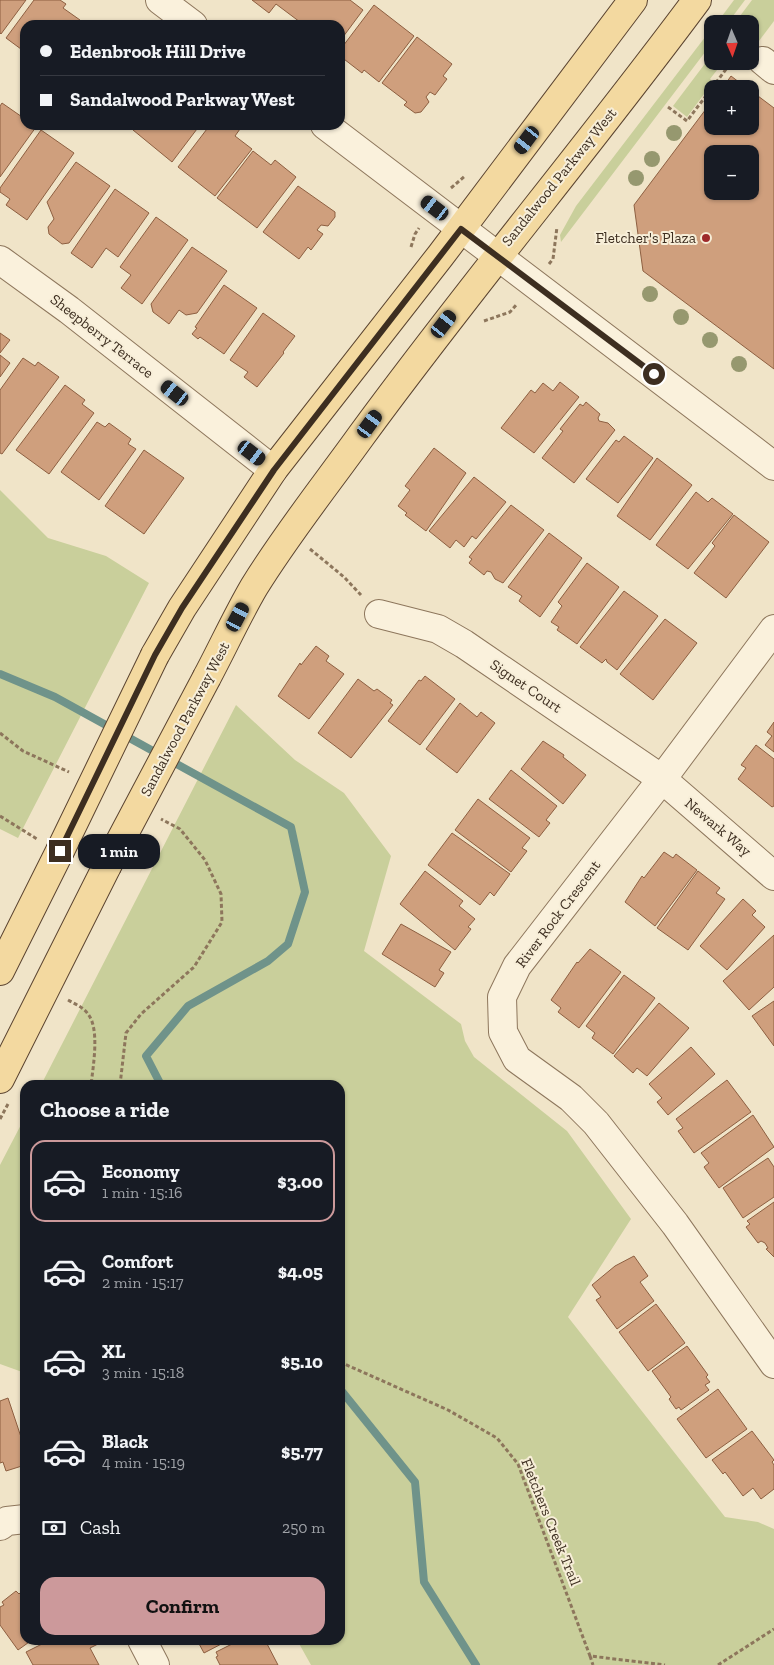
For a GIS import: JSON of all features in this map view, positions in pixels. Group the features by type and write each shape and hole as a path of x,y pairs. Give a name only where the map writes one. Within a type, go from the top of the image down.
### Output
{"main road":[{"path":"0,971 49,845 182,608 274,470 461,229 633,0"},
{"name":"Sandalwood Parkway West","path":"0,1079 107,866 254,587 412,366 643,73 697,0"}],"street":[{"path":"160,0 186,20"},
{"path":"332,130 774,466"},
{"name":"Sheepberry Terrace","path":"0,260 69,310 274,470"},
{"name":"Signet Court","path":"379,614 438,630 464,644 662,779"},
{"name":"River Rock Crescent","path":"774,629 662,779 517,966 502,997 503,1032 517,1059 570,1098 596,1123 675,1224 774,1364"},
{"name":"Newark Way","path":"662,779 774,876"},
{"path":"0,1526 7,1522 20,1520"},
{"path":"145,1645 155,1665"}],"path":[{"path":"668,107 687,121 725,70"},
{"path":"310,548 344,577 379,614"},
{"path":"0,816 49,845"},
{"path":"121,1080 126,1034 141,1014 194,967 222,922 221,894 205,860 180,829"},
{"path":"63,998 83,1008 91,1019 94,1049 91,1080"},
{"name":"Fletchers Creek Trail","path":"345,1364 448,1410 497,1438 518,1464 593,1665"},
{"path":"718,1665 774,1629"},
{"path":"590,1656 665,1665"}],"green space":[{"path":"734,0 745,0 734,15 723,15"},
{"path":"752,0 774,0 774,21 759,41 759,15 741,15"},
{"path":"704,38 704,54 561,242 560,235 576,206"},
{"path":"704,65 704,70 717,70 711,80 704,80 704,94 687,117 673,106"},
{"path":"0,490 48,538 106,556 149,583 18,838 0,829"},
{"path":"236,705 295,760 344,793 391,856 364,951 461,1024 465,1041 474,1057 567,1131 631,1219 568,1317 725,1517 758,1522 774,1529 774,1665 311,1665 300,1645 345,1645 345,1080 44,1080"},
{"path":"20,1127 20,1371 0,1364 0,1165"}],"building":[{"path":"0,0 26,0 1,34 0,33"},
{"path":"34,0 60,0 66,4 63,8 80,20 20,20 20,48 6,38"},
{"path":"252,0 350,0 363,10 345,34 345,20 297,20 276,4 269,13"},
{"path":"374,5 414,36 379,82 364,70 362,73 345,60 345,43"},
{"path":"417,37 452,64 443,76 447,79 435,95 430,92 426,97 429,102 421,112 415,113 404,105 407,102 382,83"},
{"path":"731,76 736,80 728,80"},
{"name":"Fletcher's Plaza","path":"759,97 774,108 774,369 643,271 634,205 704,112 704,135 759,135"},
{"path":"2,103 20,116 20,130 34,130 0,177 0,106"},
{"path":"41,130 74,153 27,220 6,205 10,199 0,192 0,188"},
{"path":"133,130 196,130 172,162"},
{"path":"206,130 239,130 235,136 252,149 215,196 178,167"},
{"path":"253,151 271,165 275,160 296,177 257,228 217,198"},
{"path":"76,162 110,186 69,243 62,244 49,234 48,227 54,219 47,202"},
{"path":"298,186 335,212 335,217 328,226 321,225 317,230 323,234 311,250 308,247 299,259 263,232"},
{"path":"115,189 149,213 118,257 106,248 92,268 71,253"},
{"path":"156,217 188,240 142,304 121,288 131,275 120,267"},
{"path":"192,247 227,271 197,313 186,315 179,310 169,324 153,312 151,304"},
{"path":"224,285 257,308 224,354 200,337 198,339 192,334"},
{"path":"263,313 295,336 257,387 244,377 248,372 230,360"},
{"path":"0,333 10,340 0,353"},
{"path":"0,355 10,363 0,377"},
{"path":"23,358 35,366 38,362 59,377 2,454 0,453 0,390"},
{"path":"560,382 579,397 534,453 501,428 531,390 535,393 543,383 553,391"},
{"path":"65,385 85,400 82,404 94,413 49,474 16,450"},
{"path":"586,402 600,414 599,421 608,423 615,430 574,483 542,458 563,431 560,429 580,404 583,406"},
{"path":"97,422 105,427 109,423 131,439 128,444 136,449 99,500 61,472"},
{"path":"624,436 653,458 618,503 586,479 616,440 619,442"},
{"path":"434,448 466,473 426,531 405,515 407,513 398,506 410,490 405,486"},
{"path":"144,450 184,478 144,534 105,506"},
{"path":"657,458 692,485 650,540 617,516"},
{"path":"474,477 506,502 476,539 472,536 464,547 456,540 450,548 429,531"},
{"path":"696,492 708,502 712,498 733,514 688,569 656,545"},
{"path":"511,505 544,530 503,583 495,579 491,572 487,571 484,575 469,563 472,559 469,557"},
{"path":"734,515 769,542 726,598 694,573 715,546 712,543"},
{"path":"549,533 582,558 540,617 519,601 522,596 508,587"},
{"path":"587,563 619,587 577,644 557,630 559,627 551,622 562,606 558,602"},
{"path":"624,591 658,616 617,670 606,659 602,663 580,647"},
{"path":"665,619 697,643 653,700 620,674"},
{"path":"316,646 329,656 326,661 344,674 309,719 278,696 300,663 301,665"},
{"path":"425,676 455,699 420,745 388,721 419,680 421,681"},
{"path":"358,679 374,691 377,689 392,700 390,703 393,705 351,758 318,733"},
{"path":"460,703 477,717 481,712 495,723 457,773 426,749"},
{"path":"774,722 774,752 765,745 772,736 767,732"},
{"path":"543,741 564,755 563,757 586,775 563,804 521,769"},
{"path":"756,745 774,759 774,806 772,807 738,779 746,768 741,765"},
{"path":"511,770 557,806 546,820 550,823 539,837 489,799"},
{"path":"478,799 530,838 522,848 527,851 511,872 455,830"},
{"path":"452,833 510,874 494,896 490,892 480,905 428,865"},
{"path":"664,852 673,858 676,854 697,870 655,926 625,902 642,876 644,878"},
{"path":"425,871 463,901 459,906 475,919 468,927 471,929 455,950 400,904"},
{"path":"698,871 720,888 716,893 725,899 688,950 657,928"},
{"path":"743,899 756,911 752,915 765,927 727,970 700,946"},
{"path":"401,924 451,952 439,970 444,973 435,987 382,954"},
{"path":"774,935 774,987 749,1010 723,981"},
{"path":"590,949 621,972 579,1028 558,1012 561,1008 551,1000 577,962"},
{"path":"624,975 655,998 613,1054 592,1038 595,1033 586,1026"},
{"path":"774,1001 774,1046 752,1016"},
{"path":"659,1003 689,1028 647,1076 637,1068 633,1073 614,1056"},
{"path":"691,1047 715,1074 668,1115 657,1102 662,1098 649,1084"},
{"path":"727,1080 751,1112 694,1153 678,1131 683,1128 676,1119"},
{"path":"753,1115 774,1147 719,1188 704,1167 709,1163 701,1153"},
{"path":"768,1158 774,1167 774,1197 743,1218 723,1188"},
{"path":"774,1202 774,1257 766,1249 768,1248 765,1243 761,1241 758,1243 746,1227 750,1224 747,1221"},
{"path":"634,1256 648,1276 640,1282 654,1301 617,1329 596,1300 601,1297 592,1285 615,1266"},
{"path":"656,1304 685,1343 648,1371 619,1332"},
{"path":"687,1346 708,1375 706,1377 710,1382 705,1385 709,1390 681,1410 679,1407 676,1409 669,1399 671,1397 652,1371"},
{"path":"718,1389 747,1429 706,1458 677,1419"},
{"path":"8,1398 20,1434 20,1467 6,1471 3,1462 0,1463 0,1401"},
{"path":"752,1431 774,1460 772,1462 774,1465 774,1489 761,1499 753,1488 743,1496 725,1472 723,1474 712,1460"},
{"path":"16,1591 19,1594 20,1645 25,1645 18,1650 0,1625 0,1607 4,1605 2,1602"},
{"path":"40,1645 96,1645 90,1648 99,1665 33,1665 26,1652"},
{"path":"200,1645 219,1645 204,1653"},
{"path":"230,1645 268,1645 278,1665 220,1665 216,1652"}],"waterway":[{"path":"0,674 55,697 291,827 305,892 288,944 268,961 188,1006 146,1056 158,1080"},
{"path":"345,1395 415,1482 424,1582 476,1665"}],"place":[{"name":"Fletcher's Plaza","path":"706,238"}],"route":[{"path":"60,851 155,655 182,608 274,470 461,229 654,374"}]}
